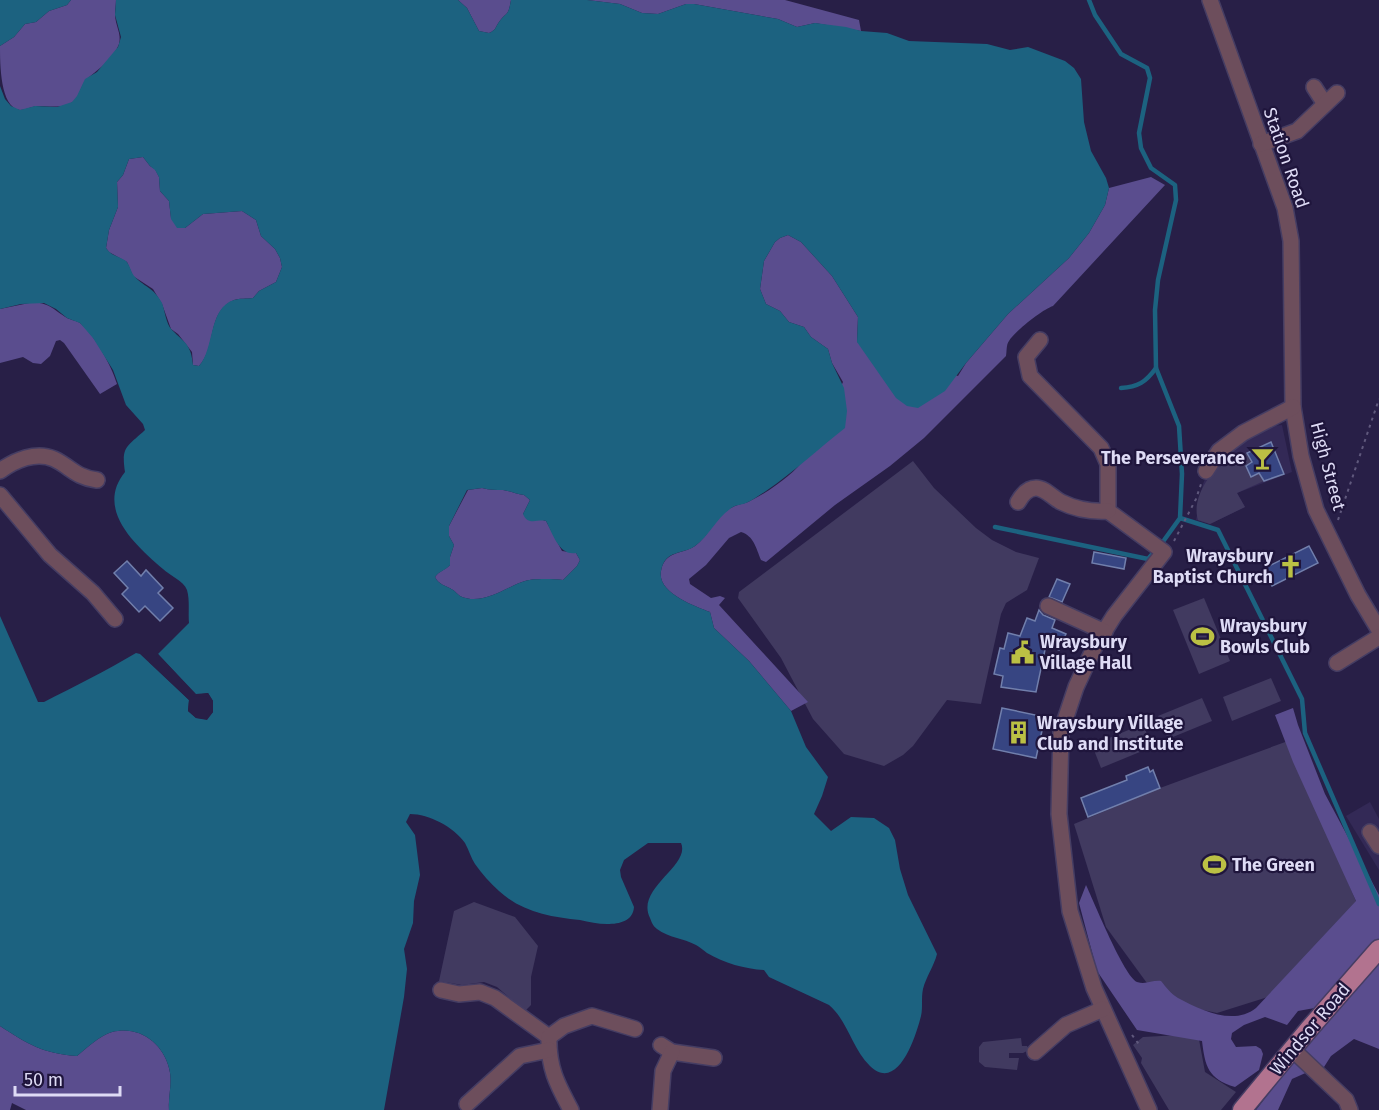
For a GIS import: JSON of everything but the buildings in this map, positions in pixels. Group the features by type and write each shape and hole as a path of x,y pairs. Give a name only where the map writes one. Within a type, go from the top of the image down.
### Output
{"main road":[{"name":"Windsor Road","path":"1242,1110 1379,949"}],"street":[{"name":"Station Road","path":"1210,0 1260,144 1285,208 1291,241 1293,407"},
{"path":"1260,144 1297,131 1331,99 1314,87"},
{"path":"1040,340 1026,357 1030,376 1101,448 1108,464 1108,511"},
{"path":"1206,471 1219,451 1243,433 1293,407"},
{"name":"High Street","path":"1293,407 1301,456 1316,510 1358,595 1379,630"},
{"path":"0,471 23,458 45,456 56,460 76,475 97,480"},
{"path":"1018,502 1026,491 1040,488 1059,501 1077,509 1090,512 1108,511 1164,552 1114,616 1094,648 1076,687 1061,732 1059,814 1070,911 1094,988 1149,1110"},
{"path":"0,495 50,555 93,593 115,618"},
{"path":"1048,606 1105,632"},
{"path":"1336,663 1379,637"},
{"path":"1370,832 1379,846"},
{"path":"450,996 480,992 495,998 549,1043"},
{"path":"1035,1052 1066,1025 1103,1009"},
{"path":"465,1102 520,1056 549,1043 564,1026 592,1016 635,1029"},
{"path":"549,1043 549,1058 558,1087 571,1110"},
{"path":"660,1110 666,1049 714,1058"},
{"path":"1292,1049 1346,1100 1350,1110"}],"path":[{"path":"1331,540 1379,399"},
{"path":"1164,552 1175,540 1196,500 1206,471"}],"shaded area":[{"path":"71,0 116,0 115,18 120,37 117,49 106,63 86,80 70,104 36,106 20,110 13,107 8,102 2,84 0,46 14,37 25,24 36,22 49,11 67,5"},
{"path":"458,0 511,0 507,13 489,33 479,31 467,8"},
{"path":"587,0 785,0 859,20 861,31 815,23 797,27 778,19 694,4 686,4 658,14 642,13 620,4"},
{"path":"143,157 155,169 159,177 160,191 169,201 171,218 185,228 203,214 242,211 256,220 261,236 275,249 280,258 282,267 276,282 259,291 253,298 234,300 219,313 205,358 199,366 193,365 192,352 171,329 162,304 153,289 133,276 127,262 106,248 109,230 118,207 117,182 123,175 129,159"},
{"path":"1151,177 1165,185 1053,306 1036,316 1012,337 1007,344 1006,356 924,438 890,466 835,505 766,562 761,560 752,539 741,532 729,538 706,565 689,579 690,584 711,598 720,596 725,598 719,605 808,702 791,711 749,661 714,628 710,612 678,598 661,579 663,564 670,556 695,546 727,510 765,493 798,467 814,445 843,382 832,363 828,349 811,337 804,327 789,322 780,311 766,304 760,289 764,261 775,242 788,235 801,242 832,276 858,317 857,342 958,376 966,363 1008,314 1069,258 1089,233 1105,205 1109,188"},
{"path":"34,302 48,306 86,328 102,352 117,384 100,394 60,340 56,341 50,356 41,364 33,363 23,357 0,363 0,309"},
{"path":"1282,425 1292,472 1237,493 1245,507 1210,524 1196,520 1203,484 1210,466 1263,427"},
{"path":"1247,453 1252,462 1246,466 1251,476 1259,473 1264,481 1237,493 1245,507 1210,524 1198,520 1199,497 1210,476 1224,463"},
{"path":"913,461 934,488 976,528 992,540 1016,552 1039,558 1027,590 1006,603 1001,614 981,704 947,700 913,746 884,766 844,754 813,719 781,658 738,598 739,592"},
{"path":"482,488 524,495 530,500 523,514 546,521 562,551 576,553 580,560 577,566 563,580 526,581 476,599 460,596 438,582 435,577 450,565 454,545 449,536 449,526 468,490"},
{"name":"Wraysbury Bowls Club","path":"1204,598 1230,661 1199,674 1173,610"},
{"path":"1271,678 1281,701 1232,721 1223,697"},
{"path":"1202,698 1212,721 1168,739 1158,716"},
{"path":"1293,708 1325,794 1379,895 1379,1049 1354,1039 1331,1056 1324,1067 1292,1079 1278,1110 1256,1110 1308,1042 1320,1007 1298,1011 1287,1025 1265,1017 1244,1025 1232,1033 1231,1039 1236,1047 1256,1046 1263,1054 1259,1070 1235,1087 1226,1084 1213,1076 1205,1058 1202,1041 1137,1030 1097,971 1079,903 1086,885 1117,953 1131,977 1137,982 1161,981 1178,998 1217,1014 1238,1016 1256,1008 1356,901 1293,762 1275,715"},
{"path":"1143,724 1152,747 1101,768 1092,745"},
{"name":"The Green","path":"1288,741 1358,906 1271,996 1217,1013 1160,1001 1106,927 1074,824 1160,788"},
{"path":"1370,802 1379,819 1379,870 1346,816"},
{"path":"474,902 515,917 538,946 531,977 531,1005 525,1011 497,987 484,982 462,985 439,981 454,911"},
{"path":"0,1026 36,1047 54,1053 77,1056 98,1039 112,1032 131,1031 140,1034 155,1044 166,1059 171,1078 169,1110 26,1110 12,1103 10,1110 0,1110"},
{"path":"1198,1034 1205,1072 1236,1092 1221,1110 1169,1110 1133,1045 1143,1037"},
{"path":"1021,1038 1022,1046 1027,1046 1029,1050 1023,1053 1009,1053 1009,1058 1019,1058 1017,1070 985,1067 979,1062 979,1047 983,1042"}],"water":[{"path":"0,0 71,0 67,5 49,11 36,22 25,24 14,37 0,46"},
{"path":"116,0 458,0 467,8 479,31 489,33 507,13 511,0 587,0 620,4 642,13 658,14 686,4 694,4 778,19 797,27 815,23 887,33 909,41 987,44 1010,50 1028,47 1065,61 1074,68 1081,79 1084,122 1091,151 1109,188 1105,205 1089,233 1069,258 1008,314 945,391 918,408 907,406 896,398 857,342 858,317 832,276 801,242 788,235 775,242 764,261 760,289 766,304 780,311 789,322 804,327 811,337 828,349 844,388 847,411 845,428 766,491 749,502 732,508 695,546 666,559 661,571 661,579 665,586 678,598 710,612 714,628 749,661 791,711 806,747 828,777 814,814 831,831 851,817 874,818 889,828 895,840 900,869 908,895 937,954 923,989 921,1016 915,1036 904,1059 897,1067 889,1072 880,1072 870,1066 858,1051 841,1019 829,1005 769,977 764,970 742,967 720,960 696,945 654,927 647,907 650,897 678,860 682,852 681,843 648,843 624,860 620,870 621,877 634,907 633,912 628,919 621,922 600,924 547,915 517,904 486,878 460,837 433,819 410,814 406,822 415,835 420,875 414,901 413,923 404,949 407,969 404,997 384,1110 169,1110 171,1078 166,1059 155,1044 140,1034 131,1031 112,1032 98,1039 77,1056 54,1053 36,1047 0,1026 0,616 38,702 44,702 136,653 140,654 189,700 188,711 196,718 207,719 213,712 213,701 208,693 196,695 158,654 189,623 187,590 183,584 141,549 131,538 116,513 114,499 117,486 125,472 125,452 145,430 143,424 126,405 113,370 93,338 80,323 67,318 44,303 21,304 0,309 0,86 5,99 11,106 20,110 35,106 57,107 72,102 85,79 97,72 118,47 121,37 115,15","holes":["143,157 159,177 160,191 169,201 171,219 177,228 185,228 203,214 242,211 256,220 261,236 275,249 280,258 282,267 276,282 259,291 253,298 234,300 220,311 208,349 199,366 193,365 189,348 170,327 162,303 156,294 135,277 126,261 106,248 109,230 118,207 117,182 123,175 129,159","482,488 524,495 530,500 523,514 525,518 530,521 546,521 561,548 570,553 576,553 580,560 577,566 563,580 526,581 476,599 460,596 454,590 438,582 435,577 450,565 454,545 449,536 449,526 467,490"]}],"pier":[{"path":"158,654 196,694 208,693 213,701 213,712 207,720 196,718 188,711 189,700 149,662 151,660 191,698 191,710 197,716 206,716 210,711 210,702 206,696 194,697 156,656"}],"waterway":[{"path":"1089,0 1095,15 1121,54 1147,68 1150,78 1139,133 1141,148 1151,168 1175,185 1176,200 1158,280 1155,310 1156,368 1179,426 1182,474 1180,518 1162,543"},
{"path":"1121,388 1141,383 1156,368"},
{"path":"1180,518 1218,530 1302,699 1305,733 1379,904"},
{"path":"995,527 1148,559 1154,552"}],"place":[{"name":"The Perseverance","path":"1263,458"},
{"name":"Wraysbury Baptist Church","path":"1291,566"},
{"name":"Wraysbury Bowls Club","path":"1202,636"},
{"name":"Wraysbury Village Hall","path":"1022,652"},
{"name":"Wraysbury Village Club and Institute","path":"1019,733"},
{"name":"The Green","path":"1214,865"}]}
